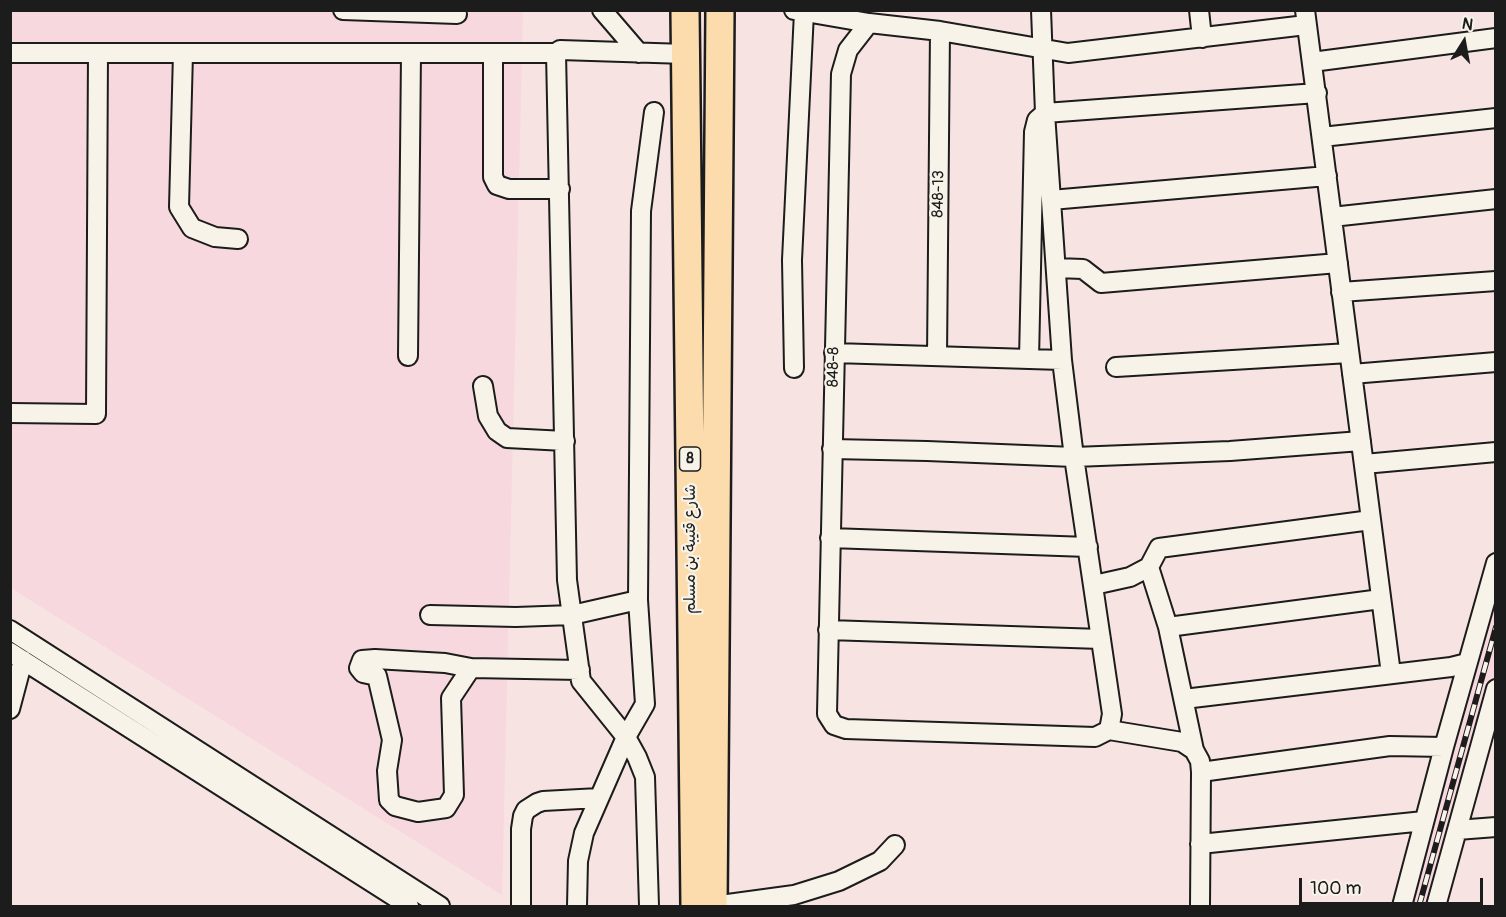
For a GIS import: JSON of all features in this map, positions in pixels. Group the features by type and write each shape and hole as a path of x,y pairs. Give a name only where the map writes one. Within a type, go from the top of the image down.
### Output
{"highway":[{"name":"شارع قتيبة بن مسلم","path":"685,10 707,906"},
{"name":"شارع قتيبة بن مسلم","path":"707,906 720,10"}],"street":[{"path":"343,10 457,14"},
{"path":"602,10 639,53"},
{"path":"1041,10 1045,113 1062,360 1112,714 1109,730 1182,742 1194,750"},
{"path":"1199,10 1202,38"},
{"path":"794,368 792,260 799,11 1044,50 1080,53 1202,38 1305,18 1317,93 1391,674"},
{"name":"848-8","path":"869,23 848,50 842,66 826,707 829,720 840,728 858,729 1095,737 1109,730"},
{"name":"848-13","path":"937,356 940,32"},
{"path":"1312,62 1496,38"},
{"path":"10,53 556,53 560,50 686,54"},
{"path":"10,413 96,414 98,53"},
{"path":"183,53 179,207 192,228 215,237 238,239"},
{"path":"408,356 411,53"},
{"path":"493,53 493,177 497,185 509,189 560,189"},
{"path":"556,53 567,580 581,681 626,737 645,777 649,906"},
{"path":"1029,359 1034,132 1037,120 1045,113 1317,93"},
{"path":"577,906 578,861 584,833 626,737 645,704 638,600 640,211 654,112"},
{"path":"1322,137 1496,118"},
{"path":"1051,200 1327,176"},
{"path":"1332,217 1496,199"},
{"path":"1056,268 1083,269 1101,283 1338,263"},
{"path":"1341,292 1496,280"},
{"path":"834,353 1062,360"},
{"path":"1116,367 1349,353"},
{"path":"1352,374 1496,362"},
{"path":"483,386 488,416 497,431 507,438 565,441"},
{"path":"832,449 1074,457 1230,451 1361,441"},
{"path":"1364,464 1496,452"},
{"path":"1094,585 1131,577 1149,567 1159,548 1371,520"},
{"path":"830,538 1088,548"},
{"path":"1402,906 1496,563"},
{"path":"1149,567 1168,627 1194,750 1200,761 1200,906"},
{"path":"1168,627 1381,598"},
{"path":"430,615 516,617 572,615 638,600"},
{"path":"10,630 440,906"},
{"path":"828,630 1101,639"},
{"path":"10,709 17,656 409,906"},
{"path":"471,669 451,698 454,795 446,808 418,812 395,806 389,800 387,771 392,740 377,676 363,673 359,668 362,660 445,663 471,669 580,670"},
{"path":"1184,699 1451,668 1467,663"},
{"path":"1436,906 1496,689"},
{"path":"1201,772 1390,746 1444,747"},
{"path":"521,906 520,829 526,810 543,801 599,798"},
{"path":"1200,844 1424,821"},
{"path":"1457,830 1496,827"},
{"path":"707,906 794,895 839,881 880,861 895,845"}],"shaded area":[{"path":"10,11 523,11 502,895 11,588"},
{"path":"1495,581 1495,673 1462,798 1432,906 1407,906"}],"railway":[{"path":"1419,906 1496,627"}]}
